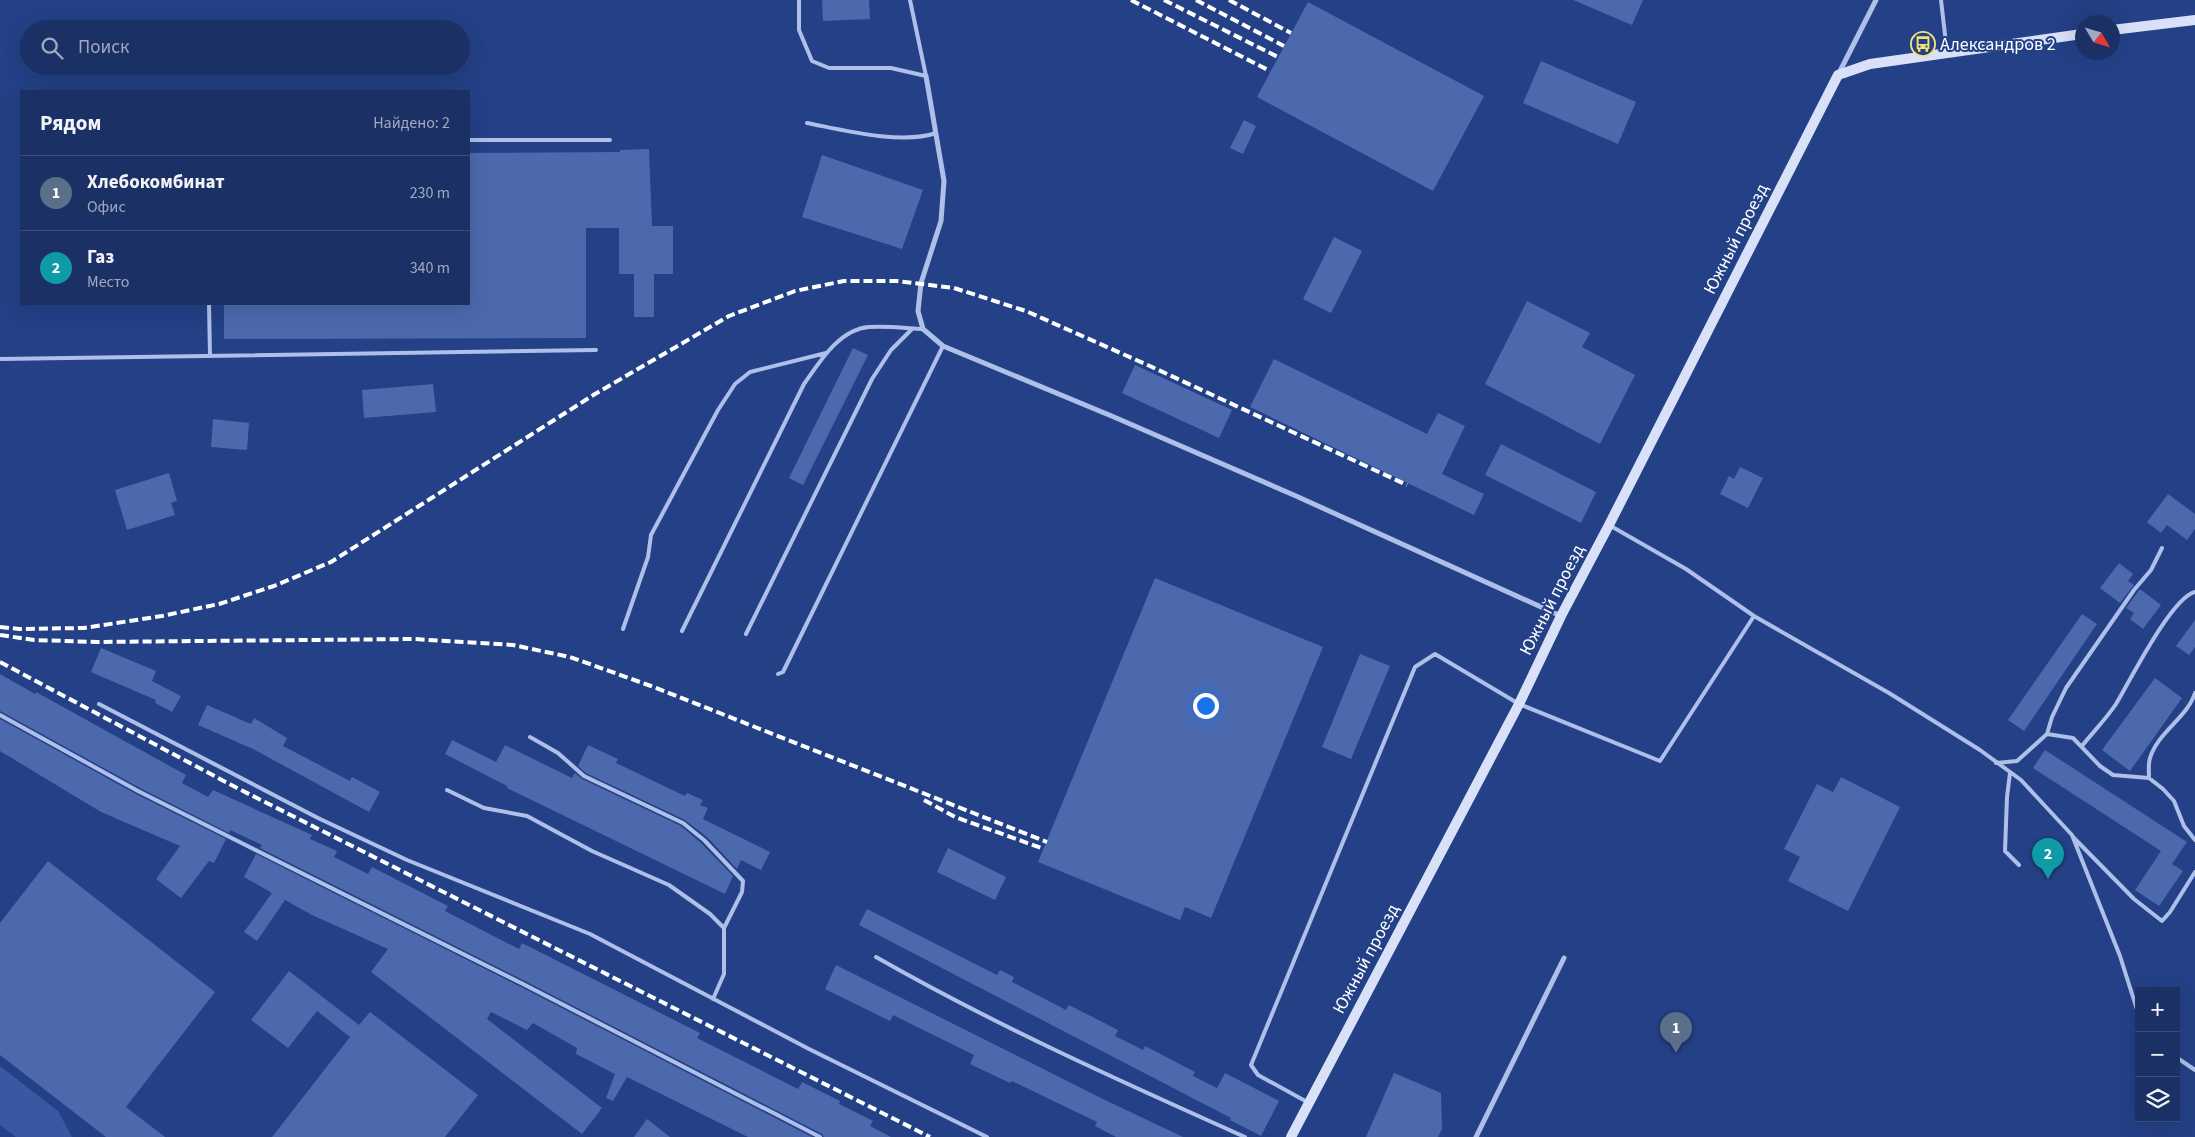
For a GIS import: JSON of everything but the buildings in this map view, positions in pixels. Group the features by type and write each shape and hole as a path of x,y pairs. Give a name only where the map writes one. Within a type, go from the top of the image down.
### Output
{"street":[{"path":"1838,75 1876,0"},
{"path":"2120,29 2195,20"},
{"path":"1838,75 1870,64 2075,35"},
{"name":"Южный проезд","path":"1292,1137 1519,704 1561,616 1838,75"},
{"path":"926,76 944,181 941,221 921,283 918,311 923,329 944,346 1114,416 1561,616"},
{"path":"1476,1137 1564,958"}],"lane":[{"path":"799,0 799,30 812,61 829,68 891,68 926,76 910,0"},
{"path":"1941,0 1946,52"},
{"path":"806,124 874,136 924,138 936,133"},
{"path":"470,140 610,140"},
{"path":"209,305 210,356"},
{"path":"682,631 804,384 826,353 846,335 867,327 923,329"},
{"path":"746,634 872,379 891,350 912,329"},
{"path":"778,674 783,672 944,346"},
{"path":"0,359 596,350"},
{"path":"623,629 648,557 650,535 718,410 735,384 750,372 826,353"},
{"path":"1609,525 1686,569 1754,616 1888,693 1980,750 2021,780 2134,899 2162,921 2170,912 2195,872"},
{"path":"1996,763 2017,761 2048,734 2052,717 2066,688 2134,590 2151,570 2162,548"},
{"path":"2082,746 2115,705 2136,666 2178,604 2195,592"},
{"path":"1309,1103 1258,1075 1251,1065 1415,667 1435,654 1519,704 1660,761 1754,616"},
{"path":"2149,778 2150,758 2162,736 2192,701 2195,693"},
{"path":"99,704 318,818 406,860 590,934 809,1049 987,1137"},
{"path":"0,715 138,792 523,984 820,1137"},
{"path":"2048,734 2073,738 2100,766 2113,775 2149,778 2174,801 2184,826 2195,840"},
{"path":"530,737 558,753 584,776 683,823 704,840 743,881 742,892 724,928 724,974 713,998"},
{"path":"2010,773 2005,851 2019,865"},
{"path":"447,790 484,808 527,816 592,851 670,885 710,914 724,928"},
{"path":"2072,835 2120,956 2135,1003"},
{"path":"876,957 951,999 1101,1072 1245,1137"},
{"path":"2180,1060 2195,1070"}],"shaded area":[{"path":"0,1066 58,1111 72,1137 16,1137 0,1125"}],"railway":[{"path":"1131,0 1270,71"},
{"path":"1164,0 1278,57"},
{"path":"1196,0 1284,46"},
{"path":"1229,0 1291,33"},
{"path":"0,627 19,629 84,628 162,616 219,604 274,586 331,562 595,394 729,316 795,291 844,281 897,281 954,288 1026,311 1407,485"},
{"path":"0,635 34,640 97,642 414,639 513,645 570,657 651,686 1047,842"},
{"path":"0,662 237,788 930,1137"},
{"path":"924,800 955,817 1044,849"}],"place":[{"name":"Александров 2","path":"1923,44"},
{"name":"Газ","path":"2048,879"},
{"name":"Хлебокомбинат","path":"1676,1053"}]}
